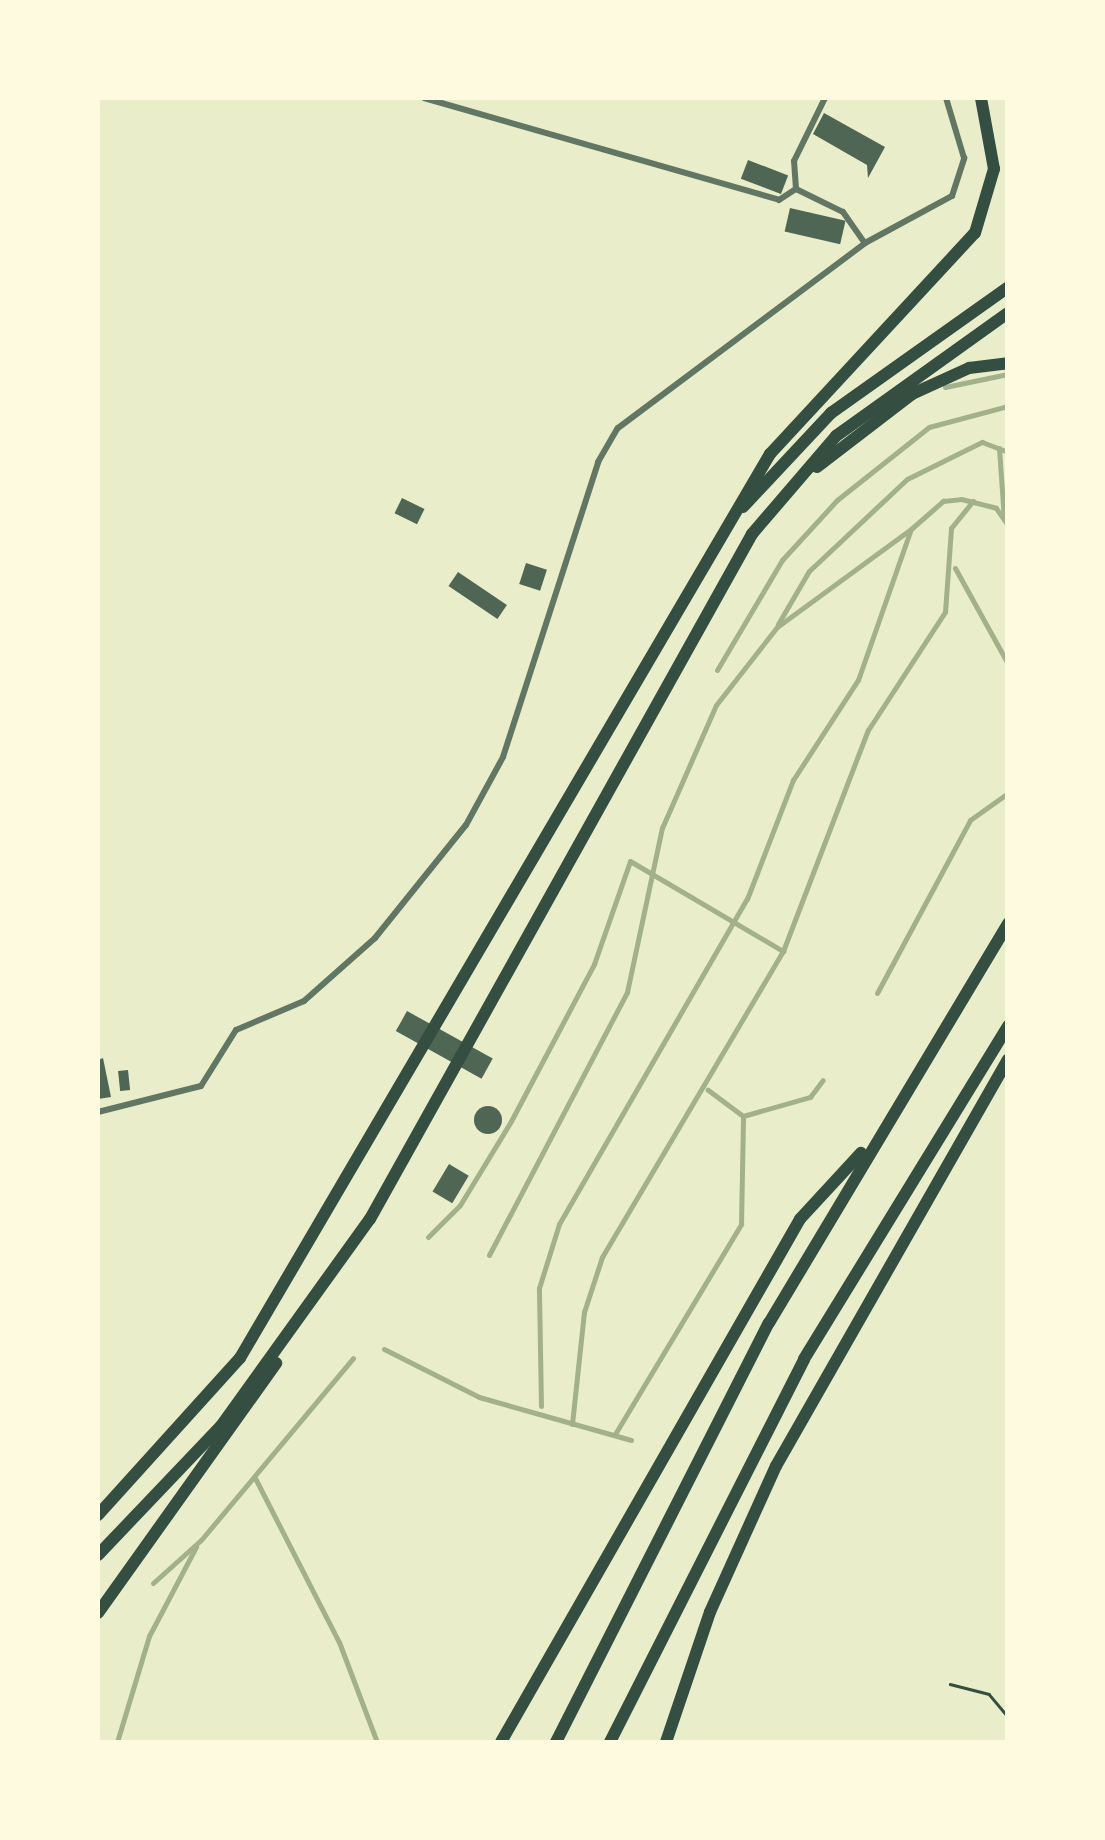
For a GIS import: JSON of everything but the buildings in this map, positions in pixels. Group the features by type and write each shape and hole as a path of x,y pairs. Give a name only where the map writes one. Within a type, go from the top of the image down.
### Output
{"highway":[{"path":"98,1515 248,1345 655,643 770,454 975,234 994,169 981,98"},
{"path":"655,643 779,464 882,372 1008,288"},
{"path":"98,1555 221,1426 370,1219 694,628 771,510 867,411 1008,313"},
{"path":"771,510 886,410 969,368 1008,363"},
{"path":"556,1742 723,1407 876,1137 1008,923"},
{"path":"610,1742 804,1359 1008,1026"},
{"path":"666,1742 710,1612 776,1466 1008,1059"},
{"path":"501,1742 800,1219 876,1137"},
{"path":"98,1613 260,1393 291,1329"}],"street":[{"path":"424,98 779,200 796,189"},
{"path":"796,189 794,162 826,98"},
{"path":"98,1112 200,1086 236,1030 304,1002 376,938 466,825 503,757 598,462 618,428 865,243 952,196 964,158 946,98"},
{"path":"796,189 843,212 865,243"}],"path":[{"path":"950,1684 989,1694 1008,1718"}],"waterway":[{"path":"945,387 1008,374"},
{"path":"717,670 782,560 837,500 929,427 1008,406"},
{"path":"778,624 809,571 907,479 982,442 1008,452"},
{"path":"999,448 1004,519"},
{"path":"541,1406 539,1288 559,1224 747,899 793,780 858,680 911,529 943,501 961,499 996,508 1008,525"},
{"path":"572,1424 584,1312 602,1257 783,951 868,730 945,612 951,528 973,501"},
{"path":"489,1255 627,992 662,828 716,705 777,627 911,529"},
{"path":"955,568 1008,664"},
{"path":"877,993 970,820 1008,793"},
{"path":"428,1237 460,1205 511,1121 594,964 630,861 783,951"},
{"path":"743,1116 810,1097 823,1080"},
{"path":"615,1434 741,1224 743,1116 708,1090"},
{"path":"384,1349 479,1397 631,1440"},
{"path":"153,1583 201,1540 353,1358"},
{"path":"255,1478 339,1642 377,1742"},
{"path":"117,1742 149,1636 196,1547"}]}
